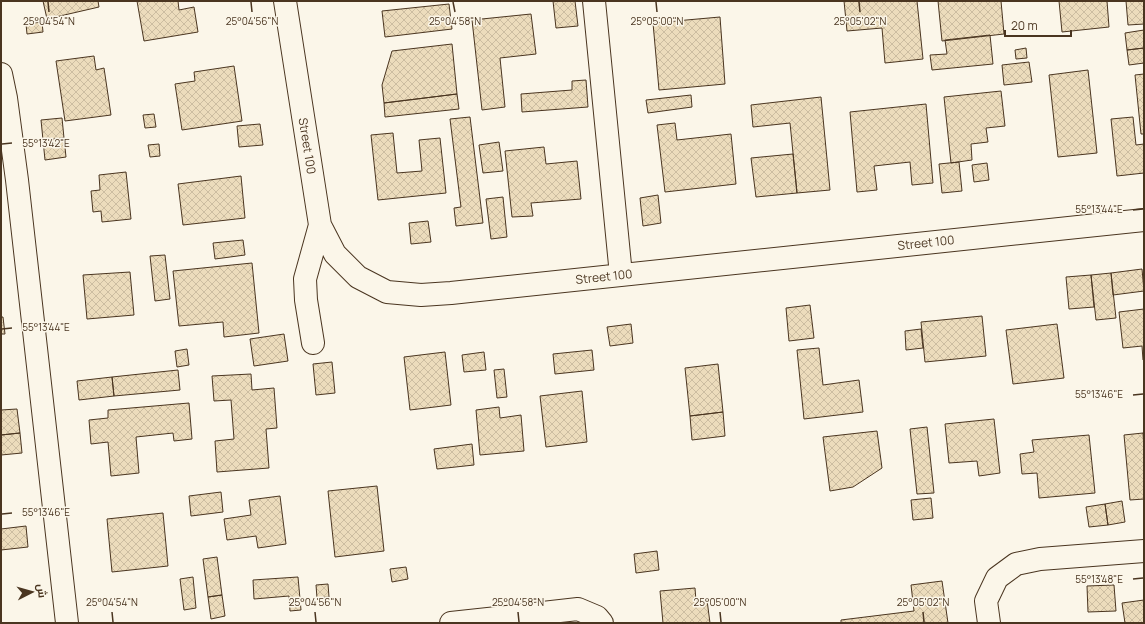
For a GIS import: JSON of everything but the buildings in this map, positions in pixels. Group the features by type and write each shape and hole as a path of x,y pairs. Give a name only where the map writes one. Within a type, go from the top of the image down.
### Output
{"street":[{"name":"Street 100","path":"285,1 320,225 335,254 353,273 387,292 421,296 1144,220"},
{"path":"594,1 621,276"},
{"path":"1,74 6,98 16,180 67,623"},
{"path":"313,343 306,300 305,279 320,225"},
{"path":"989,623 986,601 997,578 1016,564 1040,559 1144,551"},
{"path":"451,623 578,609 597,617 602,623"}]}
